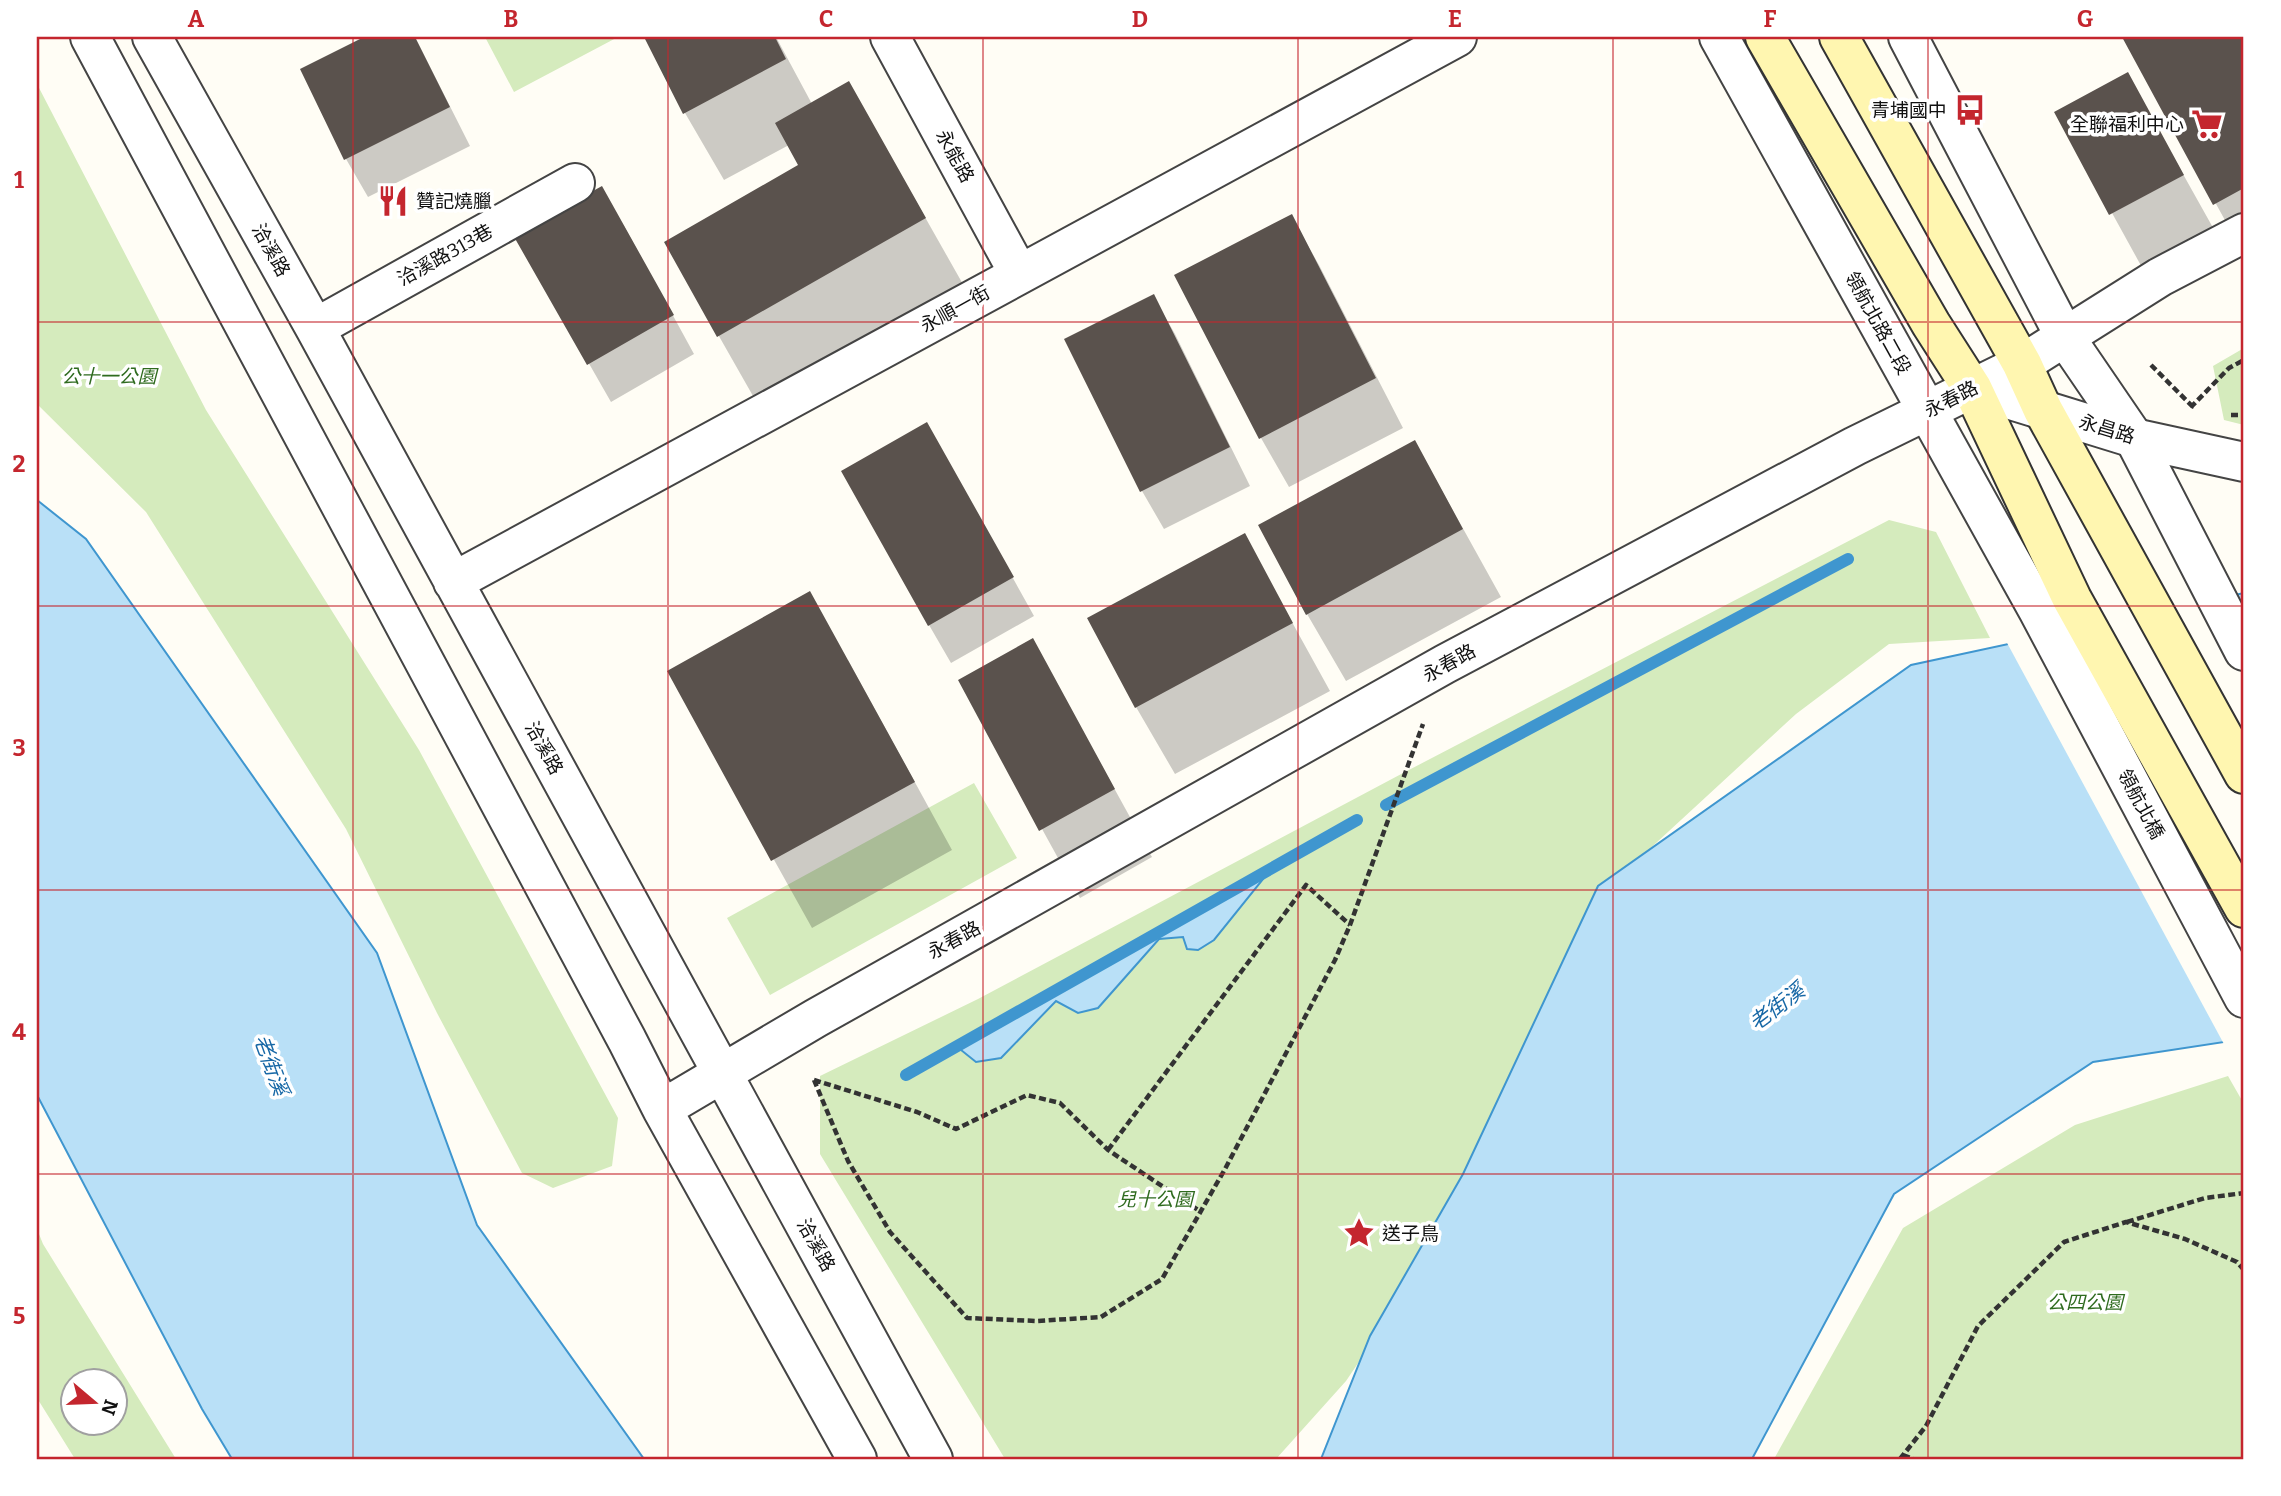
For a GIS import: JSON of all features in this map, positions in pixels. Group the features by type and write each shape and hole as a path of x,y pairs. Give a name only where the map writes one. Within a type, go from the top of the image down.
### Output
{"main road":[{"path":"1765,37 1931,324 1972,388 2055,604"},
{"path":"1839,37 2022,364 2043,410 2244,774"},
{"name":"領航北橋","path":"2055,604 2244,908"}],"street":[{"path":"90,37 662,1109 857,1459"},
{"name":"洽溪路","path":"152,37 315,328 933,1459"},
{"name":"永能路","path":"890,37 1019,274"},
{"name":"永順一街","path":"453,582 1457,37"},
{"name":"領航北路二段","path":"1719,37 1927,412 2055,604"},
{"path":"1908,37 2065,337 2134,438 2244,651"},
{"name":"洽溪路313巷","path":"315,328 575,183"},
{"name":"永春路","path":"662,1109 816,1018 1445,664 1842,452 2022,364 2160,277 2244,233"},
{"name":"永昌路","path":"1972,388 2134,438 2244,462"},
{"name":"領航北橋","path":"2055,604 2244,998"}],"path":[{"path":"2192,406 2229,368 2244,360"},
{"path":"2151,365 2192,406 2193,414"},
{"path":"1201,1212 1108,1150 1060,1103 1027,1095 956,1129 917,1112 814,1080 848,1161 890,1232 967,1318 1037,1321 1101,1317 1163,1279 1201,1212 1335,960 1445,664"},
{"path":"1108,1150 1306,885 1350,925"},
{"path":"1913,1459 1902,1457 1926,1426 1978,1326 2064,1242 2205,1198 2244,1193"},
{"path":"2126,1222 2185,1239 2237,1262 2244,1270"}],"green space":[{"path":"485,37 618,37 514,92"},
{"name":"公十一公園","path":"37,84 206,410 419,750 618,1118 612,1166 553,1188 522,1173 437,1013 346,829 146,512 37,404"},
{"path":"2244,348 2244,425 2224,420 2213,366"},
{"name":"兒十公園","path":"1889,520 1936,532 1990,638 1889,644 1796,714 1605,890 1427,1261 1346,1381 1276,1459 1005,1459 820,1154 820,1076 978,999 1405,772"},
{"path":"974,783 1017,858 770,995 727,918"},
{"name":"公四公園","path":"2228,1076 2244,1104 2244,1459 1774,1459 1903,1228 2075,1125"},
{"path":"37,1229 43,1244 118,1366 60,1366 60,1435 37,1398"},
{"path":"130,1385 176,1459 75,1459 61,1436 130,1436"}],"water":[{"name":"老街溪","path":"37,500 86,539 377,953 477,1225 644,1459 232,1459 202,1409 37,1095"},
{"name":"老街溪","path":"2244,593 2244,1039 2093,1062 1894,1194 1752,1459 1321,1459 1370,1336 1463,1174 1598,886 1911,665"},
{"path":"1272,868 1214,940 1198,950 1187,949 1183,937 1159,939 1098,1008 1078,1013 1056,1001 1001,1058 976,1062 956,1046"}],"pier":[{"path":"2225,594 2244,629 2244,1043 2225,1046 2006,641"}],"building":[{"path":"364,37 415,37 450,107 344,160 300,69"},
{"path":"644,37 775,37 786,59 683,114"},
{"name":"全聯福利中心","path":"2122,37 2244,37 2244,188 2213,205"},
{"path":"2128,72 2184,175 2109,215 2054,112"},
{"path":"849,81 926,218 717,337 664,242 798,165 775,123"},
{"path":"602,186 674,315 587,365 513,235"},
{"path":"1292,214 1376,378 1259,439 1174,275"},
{"path":"1154,294 1230,447 1140,492 1064,339"},
{"path":"927,422 1014,577 928,626 841,471"},
{"path":"1415,440 1463,529 1306,615 1258,525"},
{"path":"1245,533 1293,623 1135,708 1087,618"},
{"path":"810,591 915,782 771,861 667,671"},
{"path":"1033,638 1115,789 1039,831 958,680"}],"waterway":[{"path":"1386,805 1848,559"},
{"path":"906,1075 1357,820"}],"place":[{"name":"青埔國中","path":"1970,110"},
{"name":"全聯福利中心","path":"2207,124"},
{"name":"贊記燒臘","path":"393,201"},
{"name":"送子鳥","path":"1359,1233"}]}
